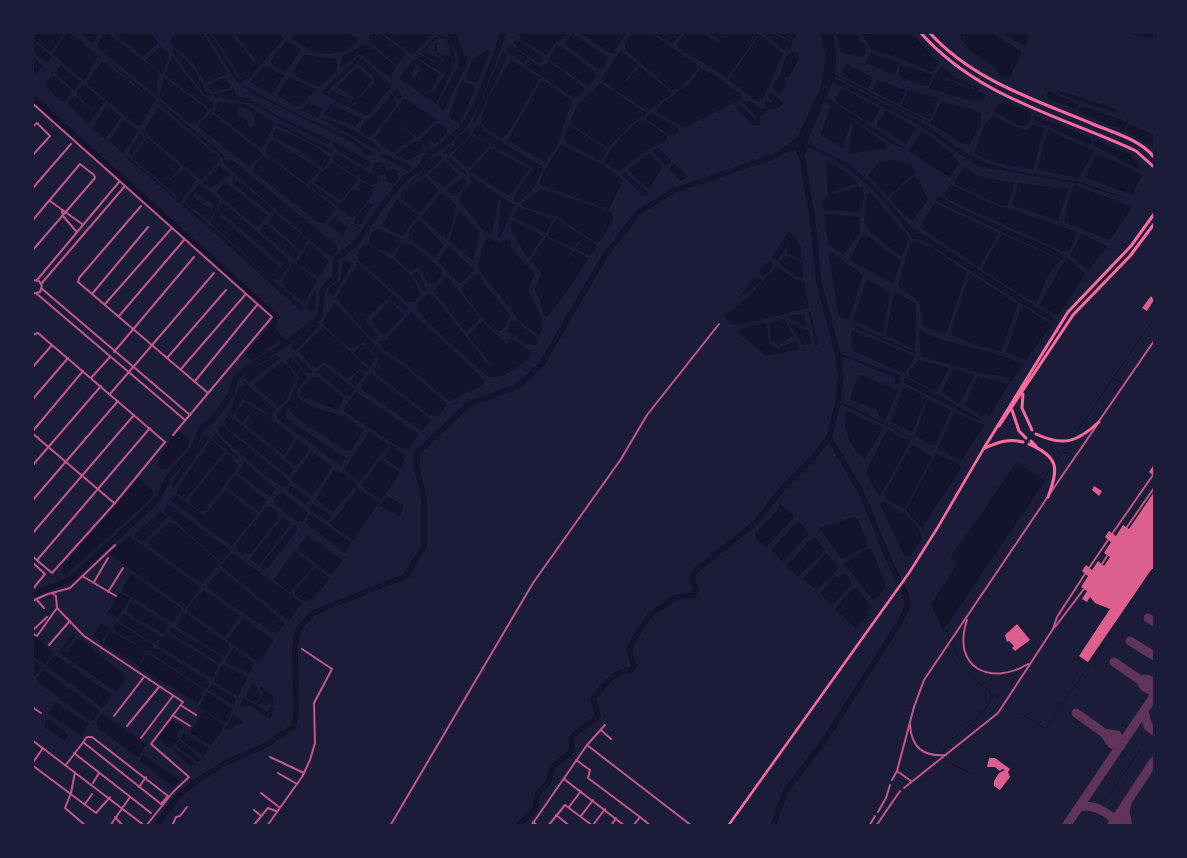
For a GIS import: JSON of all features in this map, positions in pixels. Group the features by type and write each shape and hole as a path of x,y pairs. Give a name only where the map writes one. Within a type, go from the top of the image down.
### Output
{"highway":[{"path":"920,32 938,52 983,86 1136,151 1154,167"},
{"path":"929,32 960,61 994,82 1134,141 1154,157"},
{"path":"984,448 1068,312 1126,252 1154,214"},
{"path":"996,428 1023,393 1073,314 1130,256 1154,224"},
{"path":"1023,393 1022,408 1032,430"},
{"path":"1012,402 1012,409 1019,430 1026,438"},
{"path":"1036,434 1048,439 1074,440 1099,422"},
{"path":"984,448 1002,441 1015,440 1024,442"},
{"path":"1030,443 1053,460 1056,467 1054,480 1048,496"}],"main road":[{"path":"728,826 908,573 933,535 984,448"}],"street":[{"path":"32,103 272,318 172,435"},
{"path":"32,127 36,123 50,136 32,156"},
{"path":"32,189 71,144"},
{"path":"32,221 82,165 95,178 32,251"},
{"path":"37,280 119,182"},
{"path":"37,294 41,284 124,186"},
{"path":"50,201 83,224"},
{"path":"141,206 79,278 78,282 208,393"},
{"path":"62,211 63,216 75,227 77,232"},
{"path":"75,227 79,222"},
{"path":"92,294 148,227"},
{"path":"105,305 171,228"},
{"path":"118,316 184,240"},
{"path":"114,352 194,257"},
{"path":"110,394 214,273"},
{"path":"32,280 37,280 41,284"},
{"path":"41,288 190,415"},
{"path":"167,358 226,290"},
{"path":"32,294 37,294 185,420"},
{"path":"180,370 245,295"},
{"path":"194,382 257,305"},
{"path":"390,826 533,583 622,460 647,415 719,324"},
{"path":"32,335 36,332 150,428 165,443 52,572 32,556"},
{"path":"892,780 897,771 924,680 1154,341"},
{"path":"32,368 52,345"},
{"path":"91,378 110,357"},
{"path":"32,400 68,358"},
{"path":"83,371 32,433 114,503"},
{"path":"32,466 101,386"},
{"path":"32,501 118,401"},
{"path":"32,534 134,415"},
{"path":"37,560 150,428"},
{"path":"1112,534 1153,475"},
{"path":"1127,527 1154,488"},
{"path":"1089,568 1108,540"},
{"path":"32,601 70,588 115,545"},
{"path":"1102,564 1108,556"},
{"path":"94,582 108,558"},
{"path":"32,590 45,574 33,563"},
{"path":"108,592 123,568"},
{"path":"1054,629 1057,618 1085,574"},
{"path":"82,576 116,596"},
{"path":"904,788 998,713 1030,663 1084,590"},
{"path":"52,593 56,596 57,608 84,636 173,696 196,715"},
{"path":"36,599 44,608"},
{"path":"50,616 32,632 36,636 57,608"},
{"path":"968,617 963,638 964,646 975,667 990,674 1005,675 1030,663"},
{"path":"50,645 70,622"},
{"path":"267,826 304,773 315,743 314,703 332,668 302,649"},
{"path":"114,716 144,677"},
{"path":"127,726 160,687"},
{"path":"141,738 173,696"},
{"path":"32,740 110,797 145,826 173,792 189,777 152,745 152,741 182,704"},
{"path":"32,707 41,713"},
{"path":"174,716 190,726"},
{"path":"910,722 911,736 920,750 931,755 946,755"},
{"path":"531,826 576,760 605,725"},
{"path":"601,730 612,739"},
{"path":"66,765 74,753 87,737 92,736 168,796 160,804 83,742"},
{"path":"587,745 692,826"},
{"path":"42,748 32,764 97,813 110,797"},
{"path":"74,753 151,813"},
{"path":"270,757 304,773"},
{"path":"576,760 590,770 588,778 651,826"},
{"path":"75,771 71,793 65,808 86,826"},
{"path":"897,771 911,781"},
{"path":"278,772 297,784"},
{"path":"92,784 100,773"},
{"path":"139,787 146,777"},
{"path":"564,779 625,826"},
{"path":"878,812 886,798 890,785"},
{"path":"569,807 581,791"},
{"path":"876,826 900,791"},
{"path":"261,793 280,808"},
{"path":"85,804 92,794"},
{"path":"110,826 130,797"},
{"path":"886,798 892,801"},
{"path":"581,816 593,800"},
{"path":"548,826 564,805 593,825 605,809"},
{"path":"172,826 176,817 180,816 187,807"},
{"path":"253,826 268,807 277,812"},
{"path":"254,810 261,816"},
{"path":"556,815 570,826"},
{"path":"869,826 875,816"},
{"path":"115,817 124,826"},
{"path":"633,826 640,817"},
{"path":"611,826 616,818"},
{"path":"533,822 538,826"}],"shaded area":[{"path":"104,32 108,33 159,73 156,95 98,48 97,45"},
{"path":"178,32 203,33 226,74 207,82 204,81 193,63 171,43 171,39"},
{"path":"347,32 358,39 343,51 335,53 316,52 298,43 291,37 294,33"},
{"path":"371,32 379,33 405,53 399,64 396,65 368,39"},
{"path":"519,32 571,33 554,44 546,55 520,39"},
{"path":"962,32 992,33 1021,51 1021,56 1008,79 1000,76 997,69 970,50 960,37"},
{"path":"32,33 64,33 50,52 33,38"},
{"path":"66,33 71,33 98,56 85,79 80,78 53,54"},
{"path":"80,33 100,33 92,43"},
{"path":"112,33 151,33 158,43 143,56"},
{"path":"206,33 210,33 239,79 242,79 212,33 230,33 255,64 256,60 234,33 279,33 283,39 248,79 240,84"},
{"path":"383,33 398,33 396,38 401,33 436,33 412,54"},
{"path":"447,33 456,33 463,52 469,60 444,110 437,105 454,72 459,68 458,55"},
{"path":"580,33 626,33 613,53 610,53"},
{"path":"632,33 651,33 697,65 698,68 679,89 671,90 625,49 625,44"},
{"path":"655,33 666,33 665,38 669,33 682,33 672,44"},
{"path":"685,33 702,33 719,43 721,41 708,33 724,33 722,39 727,33 759,33 727,78 678,47 677,44"},
{"path":"763,33 775,35 793,42 789,51 782,49"},
{"path":"777,33 795,33 796,37 792,41"},
{"path":"820,33 833,33 836,55 835,74 929,122 912,116 835,76 834,78 928,126 961,150 984,162 1011,170 1085,183 1131,200 1079,184 982,167 968,160 918,124 833,82 826,97 906,149 892,144 824,101 807,143 849,164 874,186 909,225 1052,317 1053,321 1043,317 922,240 913,239 903,224 867,184 839,162 807,147 805,155 798,156 795,150 788,153 784,148 798,136 821,87 826,56"},
{"path":"836,33 855,33 866,48 865,55 858,57 840,51"},
{"path":"861,33 911,33 939,63 931,72 910,62 872,50"},
{"path":"1002,33 1025,33 1030,37 1025,46"},
{"path":"1127,33 1154,33 1154,39"},
{"path":"438,34 450,39 456,61 436,104 399,79 413,60 416,59 439,74 430,92 433,92 445,74 416,57 418,54 450,71 420,52","holes":["439,37 450,46 449,55 444,56 437,52 437,43 434,43 435,54 444,58 444,61 425,52 429,45","418,64 422,68 414,79 410,74"]},
{"path":"572,34 608,57 602,69 598,69 566,45 567,40"},
{"path":"760,34 783,54 762,100 758,102 729,80"},
{"path":"517,39 542,56 542,62 540,63 521,51 514,42"},
{"path":"33,40 52,57 47,63 33,52"},
{"path":"287,41 301,50 285,73 272,65 271,60"},
{"path":"366,43 395,66 391,78 360,54 340,68 342,57"},
{"path":"510,45 527,57 525,64 507,51"},
{"path":"161,46 169,54 163,74 146,60"},
{"path":"556,46 562,47 595,72 596,76 588,87 549,59"},
{"path":"174,49 194,69 207,93 214,95 234,89 236,96 248,98 278,116 330,140 330,143 327,144 250,103 205,95 172,52"},
{"path":"486,51 490,52 477,83 466,79 472,60"},
{"path":"620,51 638,64 619,88 640,67 670,91 671,94 648,111 604,82 602,78"},
{"path":"503,52 506,55 506,59 476,122 474,122 475,115"},
{"path":"792,52 798,54 799,58 789,77 783,77 787,81 781,94 778,94 772,88 779,75 782,75 781,69 785,59"},
{"path":"871,53 899,63 895,75 865,63"},
{"path":"304,55 337,59 337,71 319,87 296,76 293,71"},
{"path":"33,56 43,66 35,75 33,74"},
{"path":"104,57 156,99 140,126 136,125 86,83 102,61 152,100"},
{"path":"172,57 202,95 213,103 212,110 165,75"},
{"path":"358,57 363,59 392,86 367,116 321,93","holes":["357,63 373,76 375,81 354,105 326,93"]},
{"path":"511,60 540,78 508,133 501,138 488,130 480,121 490,95"},
{"path":"530,60 542,67 549,62 584,87 584,92 574,98 528,67 526,65"},
{"path":"847,64 873,78 868,88 842,76"},
{"path":"60,65 81,82 74,90 55,73"},
{"path":"901,65 931,74 932,77 928,85 923,86 900,77 898,74"},
{"path":"265,66 284,76 272,94 250,82"},
{"path":"941,66 956,78 976,87 978,92 986,95 983,101 967,100 929,88","holes":["942,76 975,90 946,80"]},
{"path":"357,67 372,80 355,102 352,103 330,94 331,91 353,100 354,97 337,87"},
{"path":"701,68 718,77 742,96 738,101 684,128 657,112 656,108 691,82"},
{"path":"52,75 71,90 70,95 65,101 61,101 45,86"},
{"path":"289,77 316,90 298,107 277,95"},
{"path":"164,78 206,108 207,113 195,124 188,122 159,97"},
{"path":"224,78 231,85 230,88 213,92 208,89 210,84"},
{"path":"877,80 906,90 899,105 872,90"},
{"path":"541,81 544,81 572,101 556,147 545,162 508,140"},
{"path":"463,82 474,86 475,89 460,123 452,120 449,115 460,85"},
{"path":"601,83 646,113 630,125 608,148 573,125 571,119 578,105"},
{"path":"83,84 105,102 88,124 68,104 74,96 95,113 76,93"},
{"path":"245,86 283,107 350,137 376,155 366,155 354,143 253,94 243,87"},
{"path":"397,88 402,97 399,99 394,96 396,105 373,135 368,137 360,131 361,126 374,115"},
{"path":"841,88 880,108 873,122 870,123 835,101"},
{"path":"1057,90 1115,109 1116,113 1060,94"},
{"path":"909,91 938,98 930,119 902,107 902,103"},
{"path":"1049,91 1079,105 1076,109 1049,99 1046,95"},
{"path":"770,92 784,103 777,109 771,108 760,116 759,120 762,123 759,126 753,125 737,109 739,105 756,120 757,117 742,102 748,100 764,110 765,101 774,103 768,96"},
{"path":"404,98 437,120 417,137 395,119 414,138 392,152 375,138"},
{"path":"159,101 225,156 224,159 163,107"},
{"path":"1004,101 1030,113 1032,116 1026,126 1020,126 995,112 995,109"},
{"path":"219,102 246,104 275,123 263,147 259,147 214,112","holes":["238,107 245,108 256,115 253,127 249,126 247,121 238,115"]},
{"path":"309,102 322,109 318,118 301,110"},
{"path":"941,102 973,109 981,114 981,123 970,144 963,144 932,124 931,122"},
{"path":"330,104 362,119 355,126 324,115"},
{"path":"107,105 121,117 105,139 92,128"},
{"path":"1081,106 1128,122 1123,130 1079,112"},
{"path":"158,107 221,159 201,180 144,132"},
{"path":"834,107 886,144 886,148 848,154 853,124 851,121 843,148 822,136 821,134 830,108"},
{"path":"886,111 917,128 906,144 877,126 877,122"},
{"path":"211,113 261,152 263,156 248,166 199,127 200,123"},
{"path":"651,113 677,127 679,132 670,136 647,120 646,118"},
{"path":"993,116 1023,130 1027,130 1033,125 1044,128 1033,170 998,163 974,154 984,126"},
{"path":"1035,116 1091,138 1091,143 1087,144 1034,120"},
{"path":"321,119 335,122 364,136 378,147 381,152"},
{"path":"124,120 138,131 123,153 109,141"},
{"path":"644,120 667,136 666,141 642,153 619,171 604,163 610,150 619,139 639,121"},
{"path":"278,123 332,150 333,154 277,125"},
{"path":"437,123 446,127 447,133 435,144 426,138 430,146 426,149 421,139"},
{"path":"481,124 485,132 543,167 534,188 518,203 513,198 533,168 473,134 474,128"},
{"path":"1129,124 1154,135 1154,148 1126,131"},
{"path":"569,125 607,150 603,159 598,160 566,142 564,137"},
{"path":"470,127 469,135 460,145 449,154 443,153 451,145 455,147 454,141"},
{"path":"275,128 321,150 330,159 324,168 320,167 299,150 273,137"},
{"path":"1048,130 1094,151 1079,178 1037,169"},
{"path":"922,131 950,152 959,163 950,178 909,151"},
{"path":"140,134 144,137 131,156 129,152"},
{"path":"471,136 487,143 489,146 468,169 452,155"},
{"path":"147,138 181,167 165,184 184,169 197,180 179,203 176,202 176,195 133,158"},
{"path":"273,140 320,170 307,184 266,153 269,142"},
{"path":"1096,140 1130,154 1140,165 1139,168 1093,145"},
{"path":"415,141 421,142 424,151 408,160 395,155"},
{"path":"334,142 370,161 369,167 366,168 332,147"},
{"path":"561,144 609,169 623,180 609,209 540,185 541,177"},
{"path":"491,148 529,169 509,196 470,171"},
{"path":"658,148 671,162 665,165 652,151"},
{"path":"335,153 376,176 378,179 377,184 371,185 334,162"},
{"path":"382,153 408,164 412,168 407,170 382,157"},
{"path":"650,153 662,167 650,187 647,188 628,170"},
{"path":"1097,153 1142,174 1132,195 1085,177"},
{"path":"441,156 442,159 421,177 403,188 420,175 428,160"},
{"path":"126,157 174,196 175,199"},
{"path":"264,157 268,157 336,209 324,224 318,222 253,171 257,162"},
{"path":"448,157 464,170 468,176 446,160"},
{"path":"226,159 232,160 337,246 338,249 333,257 324,252 224,164 223,161"},
{"path":"894,160 913,166 915,172 888,197 868,175 880,162"},
{"path":"444,161 459,175 444,187 428,175"},
{"path":"826,161 845,171 857,183 832,192 832,194 858,186 862,187 864,194 861,212 824,210 822,201 828,195"},
{"path":"379,162 384,164 386,169 384,174 379,176 374,174 372,169 374,164"},
{"path":"332,163 358,179 341,201 315,183 319,175"},
{"path":"674,164 688,176 681,181 669,169"},
{"path":"219,166 231,174 211,188 203,183"},
{"path":"963,167 980,177 1015,183 1007,206 1000,205 955,184 955,180"},
{"path":"389,169 395,169 399,176 395,183 389,183 385,179 385,173"},
{"path":"624,172 648,192 649,195 644,196 622,175"},
{"path":"471,176 514,205 500,238 498,236 501,200 498,200 493,231 490,234 483,230 459,201 462,191 472,183 469,179"},
{"path":"914,176 918,179 928,200 912,222 891,201 892,196"},
{"path":"425,177 439,190 419,213 400,197 402,191"},
{"path":"234,178 272,207 272,212 269,212 232,183"},
{"path":"463,178 467,182 456,196 453,196 447,189"},
{"path":"361,181 373,187 371,195 366,204 351,218 338,207 353,189 369,194 357,188"},
{"path":"226,183 267,215 260,225 255,226 216,192"},
{"path":"311,183 338,203 338,206 311,188 309,185"},
{"path":"1018,183 1068,189 1058,221 1012,205"},
{"path":"199,184 219,199 216,210 209,220 185,202","holes":["196,193 212,204 213,208 205,206 193,195"]},
{"path":"952,185 994,205 1075,231 1073,243 1065,252 947,199 944,193"},
{"path":"1075,185 1132,207 1110,240 1064,222 1070,194"},
{"path":"541,189 612,212 613,220 600,241 595,242 558,217 521,206 521,204"},
{"path":"870,192 909,238 902,256 894,252 867,227 864,217 867,195"},
{"path":"441,193 456,205 452,225 446,239 421,218"},
{"path":"940,196 959,208 1053,249 1065,257 1062,260 937,201 936,197"},
{"path":"397,199 418,215 402,236 382,226"},
{"path":"181,203 184,203 303,306 303,310 299,309"},
{"path":"369,203 374,204 364,217 362,224 355,224 354,219"},
{"path":"935,203 999,233 979,267 921,228 922,223"},
{"path":"221,204 226,205 288,259 289,265 280,280 273,279 210,223","holes":["221,212 282,264 282,269 219,216"]},
{"path":"518,207 553,219 546,233 513,217"},
{"path":"459,210 480,232 473,260 449,241"},
{"path":"275,213 307,239 302,252 269,222"},
{"path":"824,214 860,217 860,231 844,255 828,244"},
{"path":"335,217 347,227 343,235 328,225"},
{"path":"419,219 444,245 435,257 408,238 410,230"},
{"path":"556,219 595,244 597,247 590,256 576,249 582,238 573,248 549,237 549,232"},
{"path":"511,220 543,236 529,258 527,258 510,228"},
{"path":"264,225 268,225 299,253 295,259 262,233 261,228"},
{"path":"378,229 401,239 400,244 392,254 380,250 369,242 371,233"},
{"path":"788,232 790,232 801,247 801,260 787,253 789,245 777,260 772,258"},
{"path":"1002,234 1060,260 1048,275 1037,302 1028,299 982,268"},
{"path":"1081,234 1107,246 1089,270 1070,256"},
{"path":"862,235 868,236 901,261 893,284 850,260"},
{"path":"486,237 500,243 509,239 512,249 535,274 528,290 541,318 542,324 539,335 517,319 479,270 478,264"},
{"path":"546,237 571,250 566,261 574,251 588,258 573,283 548,316 544,317 540,300 535,290 541,274 531,260"},
{"path":"913,241 931,247 967,272 946,334 924,327 919,301 898,286 910,244"},
{"path":"403,242 417,248 442,270 442,276 433,285 428,283 420,268 417,267 410,271 394,257"},
{"path":"310,243 329,261 319,278 296,263"},
{"path":"365,244 369,244 392,259 413,278 420,294 414,302 407,302 358,260 359,250"},
{"path":"449,246 474,270 460,284 438,261"},
{"path":"831,252 863,275 849,320 840,317 838,313 829,255"},
{"path":"785,255 803,263 803,278 797,277 780,264"},
{"path":"1067,257 1085,274 1060,313 1056,315 1039,305"},
{"path":"343,258 352,264 333,296 328,292 328,289 340,280"},
{"path":"769,260 773,263 766,276 762,276 759,271"},
{"path":"294,263 317,280 304,303 285,288 282,282"},
{"path":"358,263 409,309 406,311 388,298 365,320 377,335 375,340 366,333 336,298"},
{"path":"777,266 794,279 804,282 809,307 757,321 732,325 725,318 727,314 751,295"},
{"path":"419,273 427,291 424,292 413,274"},
{"path":"476,274 480,275 483,283 511,316 501,331 495,329 484,320 462,291 462,288"},
{"path":"970,274 1018,304 1001,351 975,345 950,334"},
{"path":"445,278 448,278 480,318 466,332 434,291"},
{"path":"753,279 763,280 739,298"},
{"path":"867,280 890,292 883,334 853,320"},
{"path":"316,289 316,309 312,313 306,306"},
{"path":"896,292 916,304 915,350 886,335"},
{"path":"428,294 433,295 488,365 490,365 490,362 468,336 482,321 506,344 511,339 530,350 529,358 504,375 492,377 486,375 437,331 417,310 418,303"},
{"path":"390,301 404,315 387,333 382,334 371,321"},
{"path":"334,302 383,353 402,365 445,402 447,406 438,416 429,415 374,372 379,358 363,342 350,349 325,326 323,323"},
{"path":"1021,307 1025,307 1051,325 1026,360 1006,352"},
{"path":"808,311 811,313 818,344 816,345"},
{"path":"411,312 480,376 484,382 483,385 449,401 404,363 385,351 379,341 386,340"},
{"path":"804,314 807,328 789,317 790,315"},
{"path":"784,319 793,336 778,345 771,340 770,324"},
{"path":"511,321 515,321 537,338 537,345 525,343 508,331"},
{"path":"788,322 809,331 811,345 803,345"},
{"path":"764,323 767,325 769,343 778,349 795,341 800,349 767,356 736,331"},
{"path":"320,324 296,350 293,349 292,344 312,325"},
{"path":"852,324 915,352 915,354 853,327"},
{"path":"269,327 280,338 260,356 251,360 245,355"},
{"path":"323,327 368,369 368,372 360,369 347,379 325,362 316,368 312,367 299,351"},
{"path":"852,330 909,354 914,358 905,373 853,350"},
{"path":"921,331 941,340 990,352 1024,364 1011,382 1002,376 984,374 921,356 919,332"},
{"path":"360,345 365,346 376,357 370,367 354,354"},
{"path":"838,353 900,375 899,383 896,385 894,377 848,358 839,357"},
{"path":"295,354 312,371 312,374 305,372 294,357"},
{"path":"276,355 280,358 249,382 243,378 250,371"},
{"path":"291,357 307,377 296,392 297,398 313,407 346,417 364,430 351,450 347,451 295,417 289,409 286,409 286,418 346,458 341,466 277,418 277,414 290,400 299,378 287,361"},
{"path":"919,360 949,368 936,392 909,377 909,371"},
{"path":"282,362 289,366 296,378 286,400 279,407 254,385"},
{"path":"323,365 354,388 351,395 347,397 318,372"},
{"path":"954,369 974,375 959,404 941,392"},
{"path":"359,371 365,375 356,386 350,381"},
{"path":"372,374 429,418 430,421 422,431 361,389 361,385"},
{"path":"315,375 344,398 339,408 335,409 300,396 301,389"},
{"path":"861,375 898,390 885,420 880,417 877,410 850,399 858,377"},
{"path":"978,376 1009,384 990,416 981,416 965,405"},
{"path":"905,378 982,420 975,419 906,384 903,381"},
{"path":"246,384 275,409 270,419 295,437 284,455 246,425 253,410 242,422 235,415 244,402 266,415 268,413 242,398 234,414 229,413 239,388"},
{"path":"904,386 927,397 912,432 891,422"},
{"path":"356,392 417,433 418,436 410,448 406,449 397,446 344,411 344,408"},
{"path":"928,399 951,410 936,444 933,446 915,435"},
{"path":"838,400 891,426 933,452 888,426 838,403"},
{"path":"847,411 883,428 865,459 856,451 846,430 845,417"},
{"path":"954,412 981,424 987,421 961,461 938,448"},
{"path":"229,415 291,466 293,470 289,476 226,426 224,421"},
{"path":"220,426 223,426 288,480 289,486 284,488 258,469 218,433"},
{"path":"178,430 189,439 188,447 166,470 163,470 158,466 160,456"},
{"path":"887,430 909,441 909,444 879,495 865,474"},
{"path":"369,432 389,445 359,482 344,470"},
{"path":"215,434 242,462 216,442 213,438"},
{"path":"205,435 209,438 173,488 172,485 175,478"},
{"path":"296,440 308,447 309,450 296,466 285,458"},
{"path":"213,441 224,451 223,453 186,498 177,493 177,489 210,442"},
{"path":"912,444 932,457 904,509 883,496"},
{"path":"391,445 406,455 401,469 384,458"},
{"path":"312,452 332,467 312,496 291,480"},
{"path":"226,454 229,454 239,466 205,510 199,511 191,504 189,499"},
{"path":"936,454 959,464 961,468 922,528 906,510"},
{"path":"381,459 400,473 381,500 361,486"},
{"path":"245,462 275,489 270,497 238,473"},
{"path":"1017,462 1045,481 943,631 931,604 958,563 951,558 952,555"},
{"path":"334,470 343,473 357,484 333,512 316,499"},
{"path":"236,475 266,500 259,512 227,487"},
{"path":"139,478 154,492 152,498 65,575 62,572 64,565"},
{"path":"291,486 310,499 306,505 288,491"},
{"path":"358,488 379,502 353,540 329,523 334,520"},
{"path":"226,490 257,515 231,546 170,500 173,495 176,495 204,516"},
{"path":"281,492 308,513 302,522 297,521 274,504 274,499"},
{"path":"387,497 404,505 400,516 380,506"},
{"path":"883,501 907,516 920,532 922,538 909,557 904,555 880,504"},
{"path":"311,503 330,514 331,518 328,521 310,510"},
{"path":"168,504 227,548 230,552 221,562 166,513 164,510"},
{"path":"780,504 794,518 766,547 755,538 755,534 778,510"},
{"path":"266,507 270,507 278,513 279,517 251,553 243,554 237,550 236,545"},
{"path":"160,512 167,516 166,519 144,541 135,537 136,533"},
{"path":"312,515 350,542 351,545 345,553 306,523 309,516"},
{"path":"854,517 858,519 868,546 842,559 819,528"},
{"path":"282,518 290,522 289,526 259,565 250,559"},
{"path":"169,522 174,523 220,563 203,583 191,577 149,546 150,541"},
{"path":"796,523 801,523 809,534 782,561 771,550"},
{"path":"294,525 298,529 266,570 262,569 261,565"},
{"path":"307,535 343,560 331,575 297,549"},
{"path":"127,537 130,537 199,586 200,589 185,608 112,556 110,553"},
{"path":"812,538 816,538 825,550 798,576 788,568 788,564"},
{"path":"868,548 871,549 885,582 885,588 874,601 844,564"},
{"path":"294,551 314,566 290,592 274,580"},
{"path":"826,553 839,568 816,590 803,579"},
{"path":"231,554 302,603 289,621 223,568 222,564"},
{"path":"314,568 320,570 330,579 313,598 305,602 295,596 295,592"},
{"path":"221,570 285,624 276,633 272,632 208,589 207,584"},
{"path":"130,574 182,609 173,623 122,591"},
{"path":"843,574 847,575 852,584 832,605 820,593 835,577 839,578"},
{"path":"853,588 857,589 872,607 867,610 869,614 856,628 835,609"},
{"path":"203,590 240,616 225,637 187,611"},
{"path":"119,593 130,598 118,618 108,612"},
{"path":"131,601 168,624 164,634 126,612"},
{"path":"183,613 186,613 229,645 226,655 223,656 176,626"},
{"path":"124,614 161,638 153,643 119,620"},
{"path":"243,618 274,640 259,662 227,640"},
{"path":"116,622 153,645 153,647 148,652 113,629"},
{"path":"101,623 110,629 101,641 93,636"},
{"path":"171,627 222,657 221,664 169,632"},
{"path":"110,630 146,652 138,665 104,644"},
{"path":"166,633 216,664 218,667 212,678 160,647 158,643"},
{"path":"73,634 75,636 63,652 66,653 77,639 80,639 124,675 126,679 116,692 59,652"},
{"path":"33,635 53,653 45,664 33,657"},
{"path":"154,647 207,680 209,683 207,688 205,689 151,653"},
{"path":"233,648 254,663 250,674 226,663"},
{"path":"55,655 112,695 106,705 102,707 49,668 48,663"},
{"path":"147,655 150,655 204,690 198,703 141,669 139,665"},
{"path":"33,660 42,667 33,678"},
{"path":"222,665 248,677 238,696 214,682"},
{"path":"43,670 98,709 99,712 93,721 90,721 38,682 37,678"},
{"path":"212,684 236,699 234,706 208,690"},
{"path":"252,684 258,687 257,693 266,696 260,689 261,687 274,697 272,704 259,698 253,702 246,697"},
{"path":"207,692 233,709 226,723 199,707"},
{"path":"243,698 255,705 260,699 268,704 267,706 261,702 258,706 266,712 272,706 274,709 270,719 249,705 245,708 240,705"},
{"path":"56,702 89,724 81,736 48,713"},
{"path":"203,710 225,726 211,746 190,733"},
{"path":"103,714 146,744 138,757 99,729 96,722"},
{"path":"233,715 243,721 241,724 237,723 231,730 226,728"},
{"path":"50,720 68,735 65,741 44,727 46,721"},
{"path":"172,721 182,726 176,735 178,739 170,749 158,738"},
{"path":"183,733 209,748 204,756 181,740"},
{"path":"180,741 201,760 197,762 178,747 176,743"},
{"path":"174,748 193,762 194,765 190,765 174,752"},
{"path":"143,754 178,779 179,782 172,786 140,761"}],"building":[{"path":"1151,296 1154,300 1147,311 1142,308"},
{"path":"1154,467 1154,476 1149,472"},
{"path":"1094,486 1102,491 1099,496 1092,490"},
{"path":"1154,492 1154,568 1088,662 1079,656 1110,609 1095,603 1090,597 1087,602 1082,599 1087,591 1081,587 1088,576 1082,571 1086,565 1092,570 1098,561 1104,566 1110,557 1104,553 1111,542 1105,537 1109,531 1116,536 1123,525 1129,529"},
{"path":"1017,624 1030,640 1015,651 1012,648 1014,646 1009,641 1007,642 1005,635"},
{"path":"989,758 995,758 1010,769 1008,772 1010,777 1000,790 994,786 994,781 999,773 1005,770 1002,769 1000,771 995,767 987,767"}],"waterway":[{"path":"32,595 71,579 151,506 158,499 169,476 193,449 202,427 212,421 232,393 235,379 290,341 316,320 320,315 323,288 335,278 336,259 356,243 384,203 405,178 419,169 427,155 441,147 465,125 480,96 504,32"},
{"path":"32,97 277,317 272,329 285,344"},
{"path":"156,826 180,794 200,779 225,763 266,745 293,727 296,717 295,645 299,628 313,613 406,576 424,546 424,499 417,469 417,453 469,404 518,386 541,365 606,254 638,213 673,191 775,156 791,146"},
{"path":"517,826 534,811 538,793 548,783 553,766 570,753 572,747 571,739 598,716 593,698 614,676 631,670 634,666 629,649 650,615 676,597 694,595 696,589 692,579 694,572 755,523 782,489 813,458 829,437 838,403 841,377 838,355 819,283 813,223 801,150"},
{"path":"351,224 364,230"},
{"path":"1073,437 1154,318"},
{"path":"1114,379 1122,382"},
{"path":"773,826 785,792 822,744 900,622 908,606 906,594 891,565 862,494 829,437"},
{"path":"1044,478 1071,441"},
{"path":"1064,452 1070,454"},
{"path":"946,630 960,661 979,683 999,698"},
{"path":"1094,659 1105,643"},
{"path":"1022,714 1046,729 1090,664"},
{"path":"943,754 951,740 983,713 991,693"},
{"path":"1110,795 1139,751"},
{"path":"950,763 970,773"}],"taxiway":[{"path":"1148,618 1154,622"},
{"path":"1130,641 1154,656"},
{"path":"1114,662 1140,680 1147,679 1154,683"},
{"path":"1140,680 1144,687 1154,692"},
{"path":"1066,826 1154,696"},
{"path":"1144,712 1148,726 1154,731"},
{"path":"1076,713 1104,733 1117,735 1122,743"},
{"path":"1104,733 1112,744 1121,746"},
{"path":"1111,826 1154,761"},
{"path":"1127,803 1125,812 1128,826"},
{"path":"1078,808 1084,806 1096,808 1108,814 1123,826"}]}
